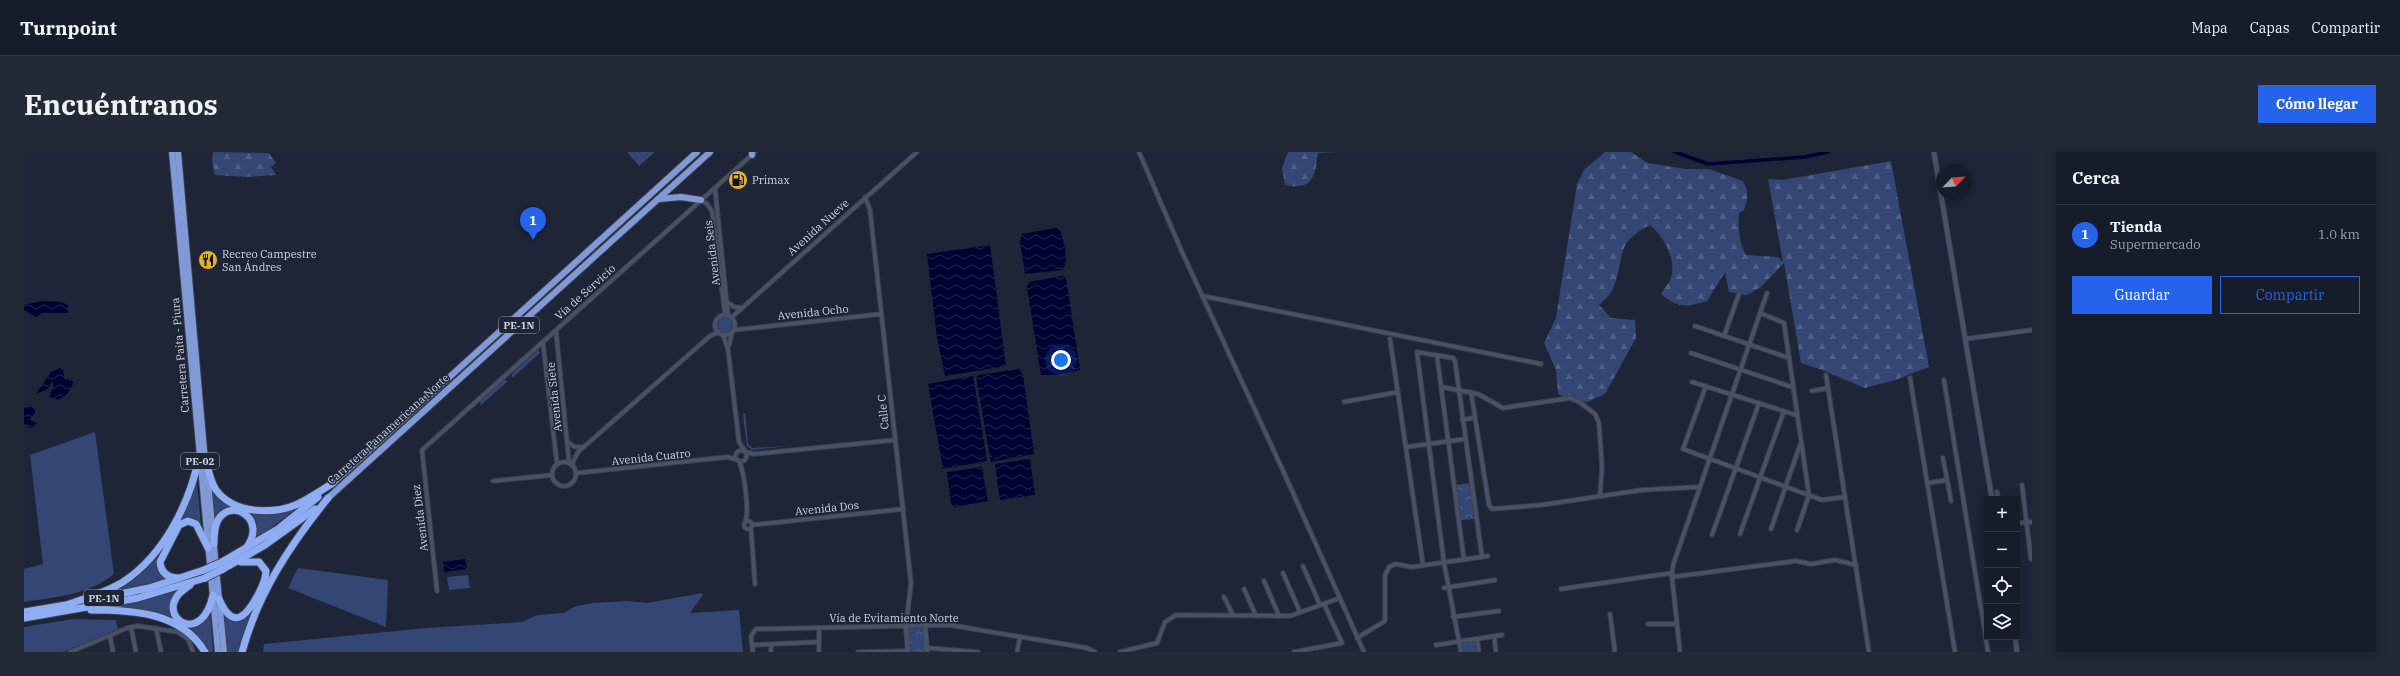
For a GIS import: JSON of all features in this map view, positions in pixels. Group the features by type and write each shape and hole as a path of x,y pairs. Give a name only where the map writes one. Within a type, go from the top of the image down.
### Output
{"highway":[{"name":"Carretera Paita - Piura","path":"172,152 211,546 209,556 216,597"},
{"name":"Carretera Paita - Piura","path":"178,152 202,457"},
{"name":"Carretera Panamericana Norte","path":"24,618 204,574 222,566 294,517 697,152"},
{"name":"Carretera Panamericana Norte","path":"222,566 237,563 282,534 328,498 710,152"},
{"path":"658,199 681,197 701,200"},
{"path":"614,227 620,233"},
{"path":"449,378 455,383"},
{"path":"202,457 217,490 228,500 247,509 267,511 288,508 333,483"},
{"path":"70,607 116,586 134,574 151,558 162,542 189,493 202,457"},
{"path":"242,652 253,617 271,579 294,542 328,498"},
{"path":"211,546 215,529 220,518 227,512 239,511 250,517 254,529 252,539 244,550"},
{"path":"183,578 168,576 162,571 160,564 178,526 186,522 196,524 211,546"},
{"name":"PE-02","path":"211,546 216,597 224,652"},
{"path":"196,581 175,599 173,610 178,619 188,624 200,621 207,613 216,597 227,614 234,617 242,616 250,610 265,580 266,571 262,563 252,561 237,563"},
{"name":"Carretera Panamericana Norte","path":"24,612 70,607 159,593 196,581 204,574"},
{"name":"PE-02","path":"216,597 218,652"},
{"path":"70,607 122,611 162,618 186,630 205,652"}],"street":[{"name":"Avenida Nueve","path":"732,317 917,152"},
{"path":"1139,152 1364,652"},
{"name":"Vía de Servicio","path":"427,445 715,189 753,153"},
{"path":"1934,154 1991,496"},
{"name":"Avenida Seis","path":"715,189 726,315"},
{"name":"Calle C","path":"865,198 870,210 894,440 912,590 905,618 906,626"},
{"name":"Avenida Seis","path":"701,200 707,204 712,211 725,301"},
{"path":"1680,652 1672,575 1677,549 1733,395 1767,293"},
{"path":"1724,336 1738,294"},
{"path":"1203,296 1541,364"},
{"path":"725,301 741,308"},
{"path":"1760,313 1784,323 1800,444 1809,495 1797,530"},
{"name":"Avenida Ocho","path":"733,332 746,328 881,314"},
{"path":"571,463 578,452 710,336 717,319 726,315 732,317 735,321 746,328"},
{"path":"728,348 735,321"},
{"path":"715,326 728,348 739,442 736,452 742,469 747,517 750,526 755,584"},
{"path":"1696,326 1789,358"},
{"path":"1965,339 2032,330"},
{"name":"Avenida Siete","path":"556,331 567,442 571,463"},
{"path":"710,336 733,332"},
{"path":"1390,339 1407,447 1423,566"},
{"name":"Avenida Siete","path":"543,343 557,464"},
{"path":"1461,652 1446,588 1417,352 1455,359 1462,420 1482,557"},
{"path":"1691,353 1792,387"},
{"path":"1437,356 1450,441 1464,560"},
{"path":"1826,375 1869,652"},
{"path":"1910,378 1955,652"},
{"path":"1944,380 1988,652"},
{"path":"1692,382 1796,415"},
{"path":"1706,386 1683,450 1822,500 1845,497"},
{"path":"1442,387 1471,392 1503,408 1570,398 1581,403 1595,414 1599,423 1602,467 1600,496"},
{"path":"1812,391 1828,388"},
{"path":"1344,402 1398,392"},
{"path":"1471,392 1490,508 1496,509 1541,505 1642,490 1699,487"},
{"path":"1712,535 1759,403"},
{"path":"1740,534 1762,479 1784,411"},
{"path":"1462,420 1472,418"},
{"path":"1407,447 1465,439"},
{"path":"745,452 754,454 894,440"},
{"path":"567,442 575,447 584,447"},
{"path":"739,442 745,452 745,460 742,469"},
{"path":"1771,529 1787,488 1800,444"},
{"name":"Avenida Diez","path":"427,445 421,453 437,592"},
{"name":"Avenida Cuatro","path":"577,473 728,457 740,450 745,452"},
{"path":"738,461 745,460 754,454"},
{"name":"Avenida Cuatro","path":"728,457 738,461"},
{"path":"1943,458 1951,501"},
{"path":"563,461 571,463 577,473 574,482 566,486 556,484 552,475 553,469 557,464 563,461"},
{"path":"493,481 552,475"},
{"path":"1928,483 1947,480"},
{"path":"2022,485 2031,559"},
{"path":"1997,492 1998,496"},
{"name":"Avenida Dos","path":"745,523 750,526 903,509"},
{"path":"747,517 745,523 750,526"},
{"path":"2020,523 2032,522"},
{"path":"1357,638 1385,621 1385,575 1389,567 1395,564 1412,567 1423,566 1488,556"},
{"path":"1561,589 1796,561 1811,564 1835,560 1856,565"},
{"path":"1294,652 1342,643 1303,566"},
{"path":"1283,573 1300,612"},
{"path":"1446,588 1495,580"},
{"path":"1264,581 1279,616"},
{"path":"1244,589 1256,616"},
{"path":"1224,597 1233,615"},
{"path":"1120,652 1156,643 1165,622 1176,615 1290,616 1340,598"},
{"path":"1454,617 1499,611"},
{"path":"1610,614 1615,652"},
{"path":"1648,624 1677,624"},
{"path":"925,625 927,650 978,652"},
{"name":"Vía de Evitamiento Norte","path":"752,645 753,631 756,629 925,625 967,627 1020,638 1083,647 1096,652"},
{"path":"858,652 908,651 906,626"},
{"path":"132,627 136,652"},
{"path":"70,652 132,627 173,630 182,634 190,642 192,652"},
{"path":"156,628 161,652"},
{"path":"819,628 819,652"},
{"path":"110,636 113,652"},
{"path":"1494,636 1496,652"},
{"path":"1436,645 1502,636"},
{"path":"1017,652 1020,638"},
{"path":"1477,639 1479,652"},
{"path":"2015,640 2017,652"},
{"path":"753,652 752,645 819,642"},
{"path":"771,645 771,652"},
{"path":"1083,647 1084,652"}],"green space":[{"path":"213,152 269,153 276,163 271,167 276,175 247,177 215,175 212,161"},
{"path":"627,152 655,152 639,166"},
{"path":"1288,152 1337,152 1318,153 1316,168 1311,180 1302,186 1295,186 1285,185 1282,168"},
{"path":"1605,152 1631,152 1648,163 1686,169 1709,169 1743,181 1747,192 1747,198 1744,210 1739,213 1739,224 1740,240 1746,255 1778,257 1783,262 1768,179 1783,180 1891,161 1929,367 1895,380 1865,388 1801,363 1784,263 1761,287 1747,295 1729,292 1725,272 1707,301 1693,305 1683,305 1667,299 1661,294 1671,278 1672,263 1668,248 1660,235 1650,225 1638,232 1625,246 1612,291 1599,305 1611,318 1635,320 1636,338 1605,394 1587,402 1571,400 1558,394 1556,370 1544,343 1556,318 1577,184 1584,170"},
{"path":"723,317 729,317 734,322 732,331 729,333 723,333 718,328 718,322"},
{"path":"538,350 540,353 512,378 512,374"},
{"path":"504,380 508,381 481,405 480,401"},
{"path":"745,413 748,444 752,448 788,446 752,450 747,446 743,414"},
{"path":"95,432 114,574 94,587 83,591 24,602 24,569 43,564 30,455"},
{"path":"197,483 201,526 199,523 174,525"},
{"path":"1470,483 1475,519 1461,520 1456,485"},
{"path":"211,485 233,506 215,522"},
{"path":"306,502 252,542 256,529 255,524 252,517 245,510 254,512"},
{"path":"169,536 159,554 157,566 158,571 171,579 100,596 119,586"},
{"path":"298,568 388,580 386,627 288,588"},
{"path":"468,575 470,588 449,590 447,577"},
{"path":"178,591 174,595 171,602 179,623 109,608"},
{"path":"702,593 703,595 690,613 739,610 743,652 263,652 264,644 426,628 522,622 537,615 564,613 574,607 592,603 628,601 647,603"},
{"path":"255,605 240,652 227,652 223,614 232,620 241,619 252,610"},
{"path":"210,611 213,652 208,652 184,626 200,623 206,619"},
{"path":"73,619 116,620 118,629 63,652 24,652 24,627"},
{"path":"921,626 924,629 926,652 909,652 909,628"},
{"path":"1476,640 1477,652 1462,652 1461,643"}],"water":[{"path":"1055,228 1059,229 1063,238 1066,261 1063,270 1025,274 1020,242 1022,234"},
{"path":"990,245 1006,366 945,376 937,337 927,254"},
{"path":"1062,276 1066,278 1080,370 1059,375 1041,375 1027,287 1029,282"},
{"path":"42,301 61,302 70,306 67,306 68,313 42,313 36,317 24,310 24,305"},
{"path":"60,368 63,370 65,380 69,378 69,381 71,380 73,382 73,385 68,393 58,400 48,396 51,395 50,393 54,388 52,381 48,389 36,394 51,372"},
{"path":"1019,369 1023,375 1034,454 991,462 976,377 978,375"},
{"path":"973,376 987,461 943,469 928,384"},
{"path":"24,408 34,408 35,412 30,420 37,423 31,428 24,424"},
{"path":"1030,459 1035,495 1000,500 995,464"},
{"path":"982,467 988,501 954,507 951,503 947,472"},
{"path":"465,559 467,569 444,572 443,562"}],"waterway":[{"path":"1675,152 1708,164 1805,157 1828,152"}],"place":[{"name":"Primax","path":"738,180"},
{"name":"Tienda","path":"533,240"},
{"name":"Recreo Campestre San Ándres","path":"208,260"}]}
